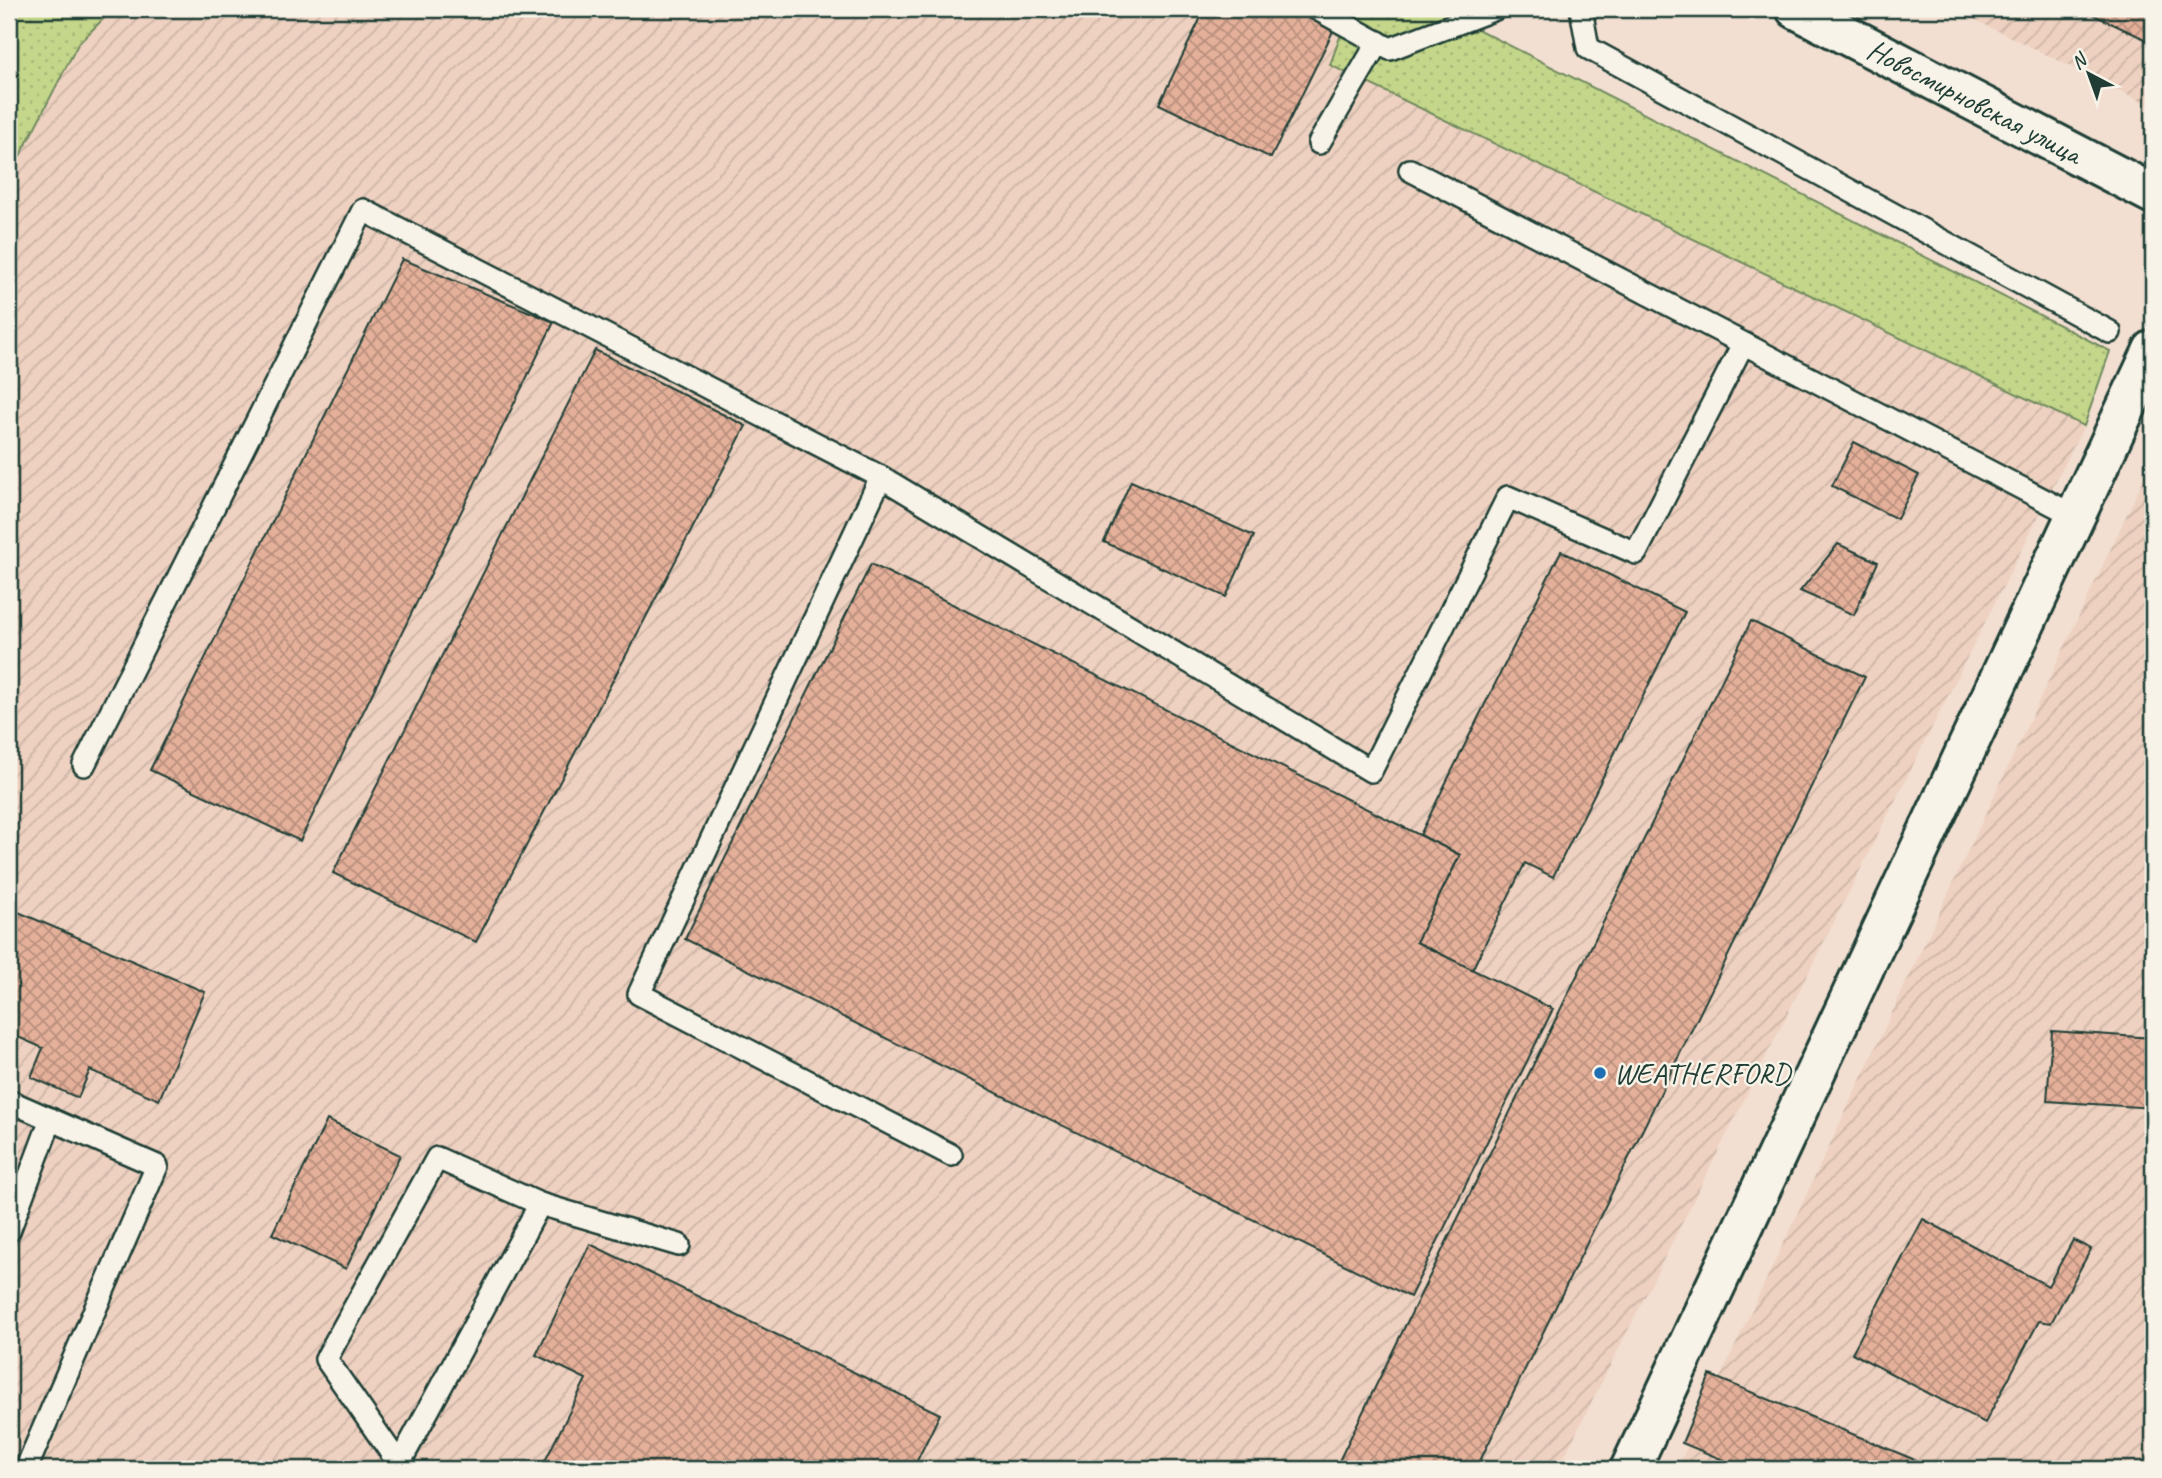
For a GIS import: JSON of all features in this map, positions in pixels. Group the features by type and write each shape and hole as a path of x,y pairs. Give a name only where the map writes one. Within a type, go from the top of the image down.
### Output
{"street":[{"name":"Новосмирновская улица","path":"1796,9 2153,194"},
{"path":"1630,1469 2153,350"}],"lane":[{"path":"1317,9 1390,49 1495,9"},
{"path":"1581,9 1588,48 2110,332"},
{"path":"1319,143 1378,42"},
{"path":"1410,170 2075,516"},
{"path":"84,765 363,210 881,477 1371,771 1508,497 1636,553 1743,344"},
{"path":"881,477 639,994 951,1155"},
{"path":"9,1101 157,1166 26,1469"},
{"path":"9,1231 51,1119"},
{"path":"540,1204 400,1467 326,1359 437,1158 540,1204 679,1245"}],"shaded area":[{"path":"113,9 1315,9 1345,23 1331,65 2084,426 1558,1469 9,1469 9,177 78,44"},
{"path":"1953,9 2153,9 2153,107"},
{"path":"2153,459 2153,1469 1677,1469"}],"green space":[{"path":"9,9 113,9 78,44 9,177"},
{"path":"1315,9 1438,9 2110,351 2084,426 1330,65 1345,23"}],"building":[{"path":"1205,9 1302,9 1336,25 1271,158 1159,104"},
{"path":"2081,9 2153,9 2153,43"},
{"path":"402,259 554,322 300,841 150,770"},
{"path":"595,350 746,426 476,942 333,873"},
{"path":"1854,442 1919,475 1897,519 1832,486"},
{"path":"1131,481 1254,536 1226,597 1104,542"},
{"path":"1838,544 1878,562 1854,615 1800,591"},
{"path":"1561,551 1685,612 1553,877 1525,863 1472,970 1416,942 1460,855 1420,835"},
{"path":"871,564 1460,855 1416,942 1553,1009 1410,1297 685,939"},
{"name":"WEATHERFORD","path":"1751,621 1865,677 1476,1469 1335,1469"},
{"path":"9,908 205,992 159,1100 90,1070 78,1098 31,1077 43,1048 9,1033"},
{"path":"2052,1031 2153,1038 2153,1108 2047,1101"},
{"path":"327,1120 400,1155 346,1269 272,1234"},
{"path":"1923,1219 2048,1286 2073,1240 2091,1249 2051,1323 2039,1321 1985,1423 1852,1353"},
{"path":"590,1244 940,1414 913,1469 541,1469 586,1379 536,1355"},
{"path":"1710,1375 1937,1469 1745,1469 1682,1443"}],"place":[{"name":"WEATHERFORD","path":"1600,1073"}]}
